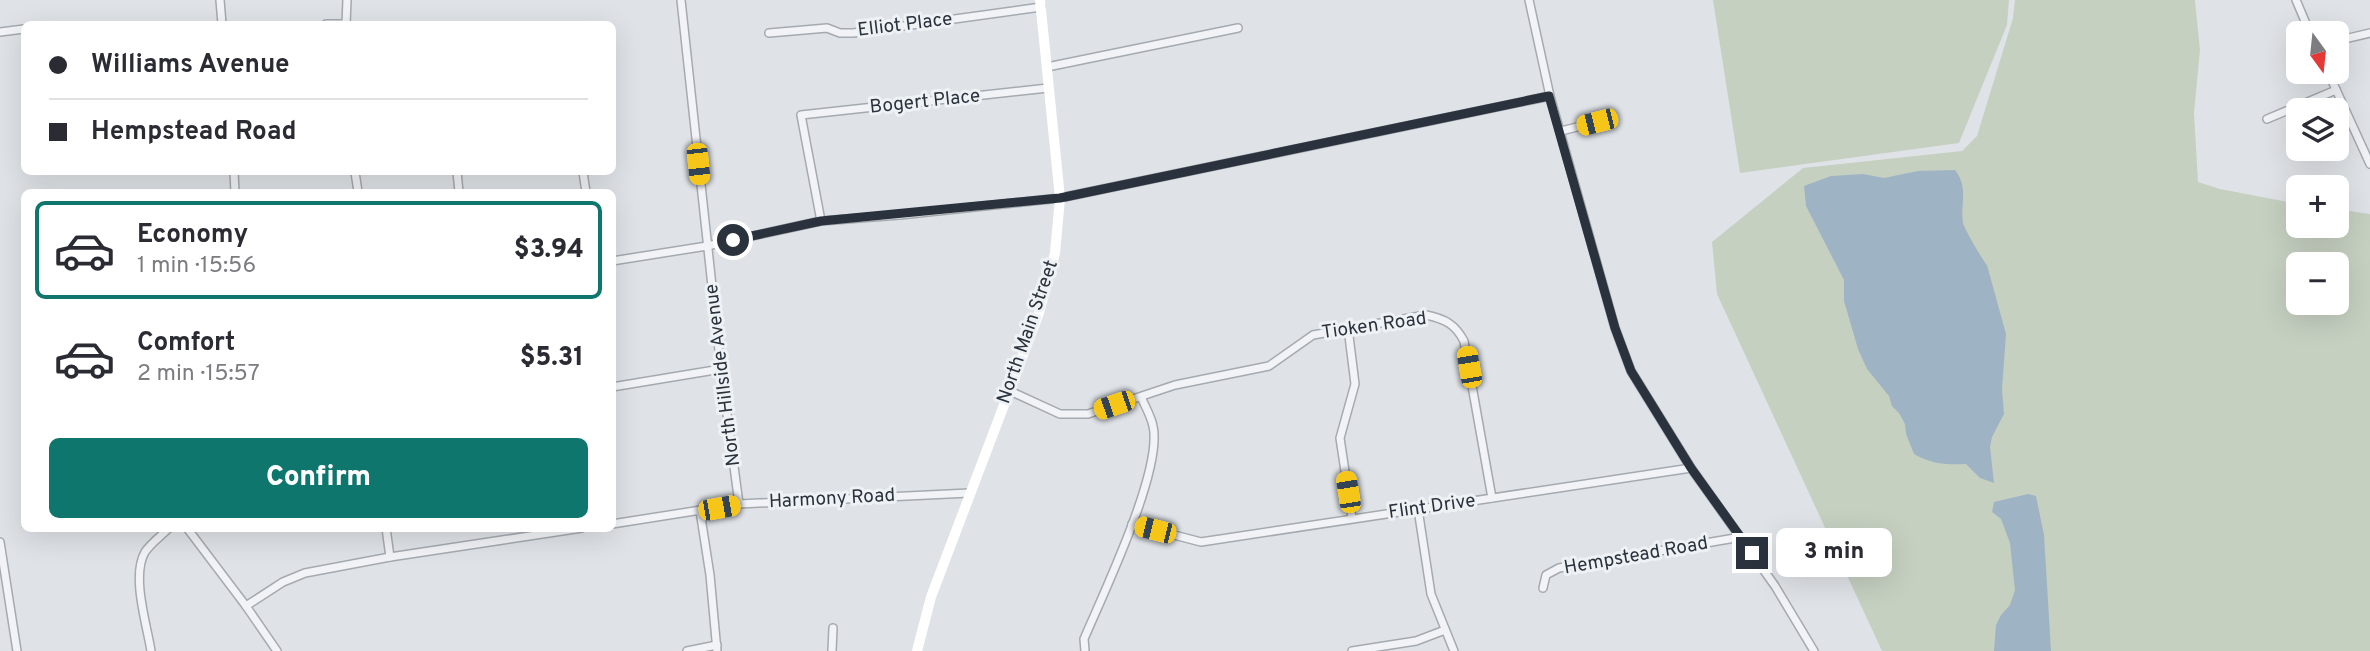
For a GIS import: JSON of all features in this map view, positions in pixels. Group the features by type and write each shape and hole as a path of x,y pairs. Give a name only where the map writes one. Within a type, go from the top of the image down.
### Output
{"main road":[{"name":"North Main Street","path":"917,651 931,597 1010,391 1048,282 1056,244 1060,198 1040,4"}],"street":[{"path":"220,0 222,21"},
{"path":"346,0 346,21"},
{"name":"North Hillside Avenue","path":"681,0 707,246 739,504"},
{"name":"Hempstead Road","path":"1529,0 1549,96 1615,328 1631,371 1691,468 1775,586 1814,651"},
{"path":"2296,0 2305,21"},
{"name":"Elliot Place","path":"769,33 827,29 853,33 1040,4"},
{"path":"1047,67 1238,28"},
{"path":"0,32 21,29"},
{"path":"2349,38 2370,33"},
{"path":"2334,84 2370,164"},
{"name":"Bogert Place","path":"821,221 801,115 1048,88"},
{"path":"2267,119 2336,89"},
{"path":"616,260 707,246 821,221 1060,198 1549,96"},
{"path":"1561,131 1597,122"},
{"name":"Tioken Road","path":"1010,391 1060,414 1088,414 1175,385 1269,366 1313,335 1426,315 1444,319 1457,328 1464,341 1492,498"},
{"path":"1348,328 1355,384 1340,438 1352,518"},
{"path":"616,386 722,369"},
{"path":"1085,651 1084,639 1132,524 1153,459 1153,427 1140,397"},
{"name":"Flint Drive","path":"1132,524 1201,542 1691,468"},
{"name":"Harmony Road","path":"616,523 739,504 969,493"},
{"path":"1418,509 1431,594 1454,651"},
{"path":"687,651 717,648 700,511"},
{"path":"151,651 139,579 140,563 146,550 165,532"},
{"path":"190,532 277,651"},
{"path":"387,532 390,557"},
{"path":"246,606 283,582 305,573 556,532"},
{"name":"Hempstead Road","path":"1543,588 1546,575 1559,568 1741,537"},
{"path":"0,542 17,651"},
{"path":"832,651 833,628"},
{"path":"1352,651 1416,641 1445,630"}],"green space":[{"path":"1713,0 2009,0 2007,25 1959,143 1740,173"},
{"path":"2015,0 2195,0 2200,50 2194,113 2198,182 2286,202 2286,238 2349,238 2349,211 2370,214 2370,651 1882,651 1717,294 1712,242 1803,168 1962,151 1977,136 2013,18"}],"water":[{"path":"1955,170 1963,189 1963,223 1987,265 2006,334 2002,389 2004,414 1990,447 1994,483 1980,478 1966,464 1939,463 1914,454 1905,424 1892,406 1889,396 1867,369 1858,349 1844,301 1844,280 1806,206 1804,186 1831,176 1863,174 1884,178 1918,171"},
{"path":"2028,494 2036,496 2044,535 2051,651 1994,651 1996,625 2010,605 2015,590 2010,543 2001,519 1992,512 1994,502"}],"route":[{"path":"733,240 821,221 1060,198 1549,96 1615,328 1631,371 1691,468 1752,553"}]}
